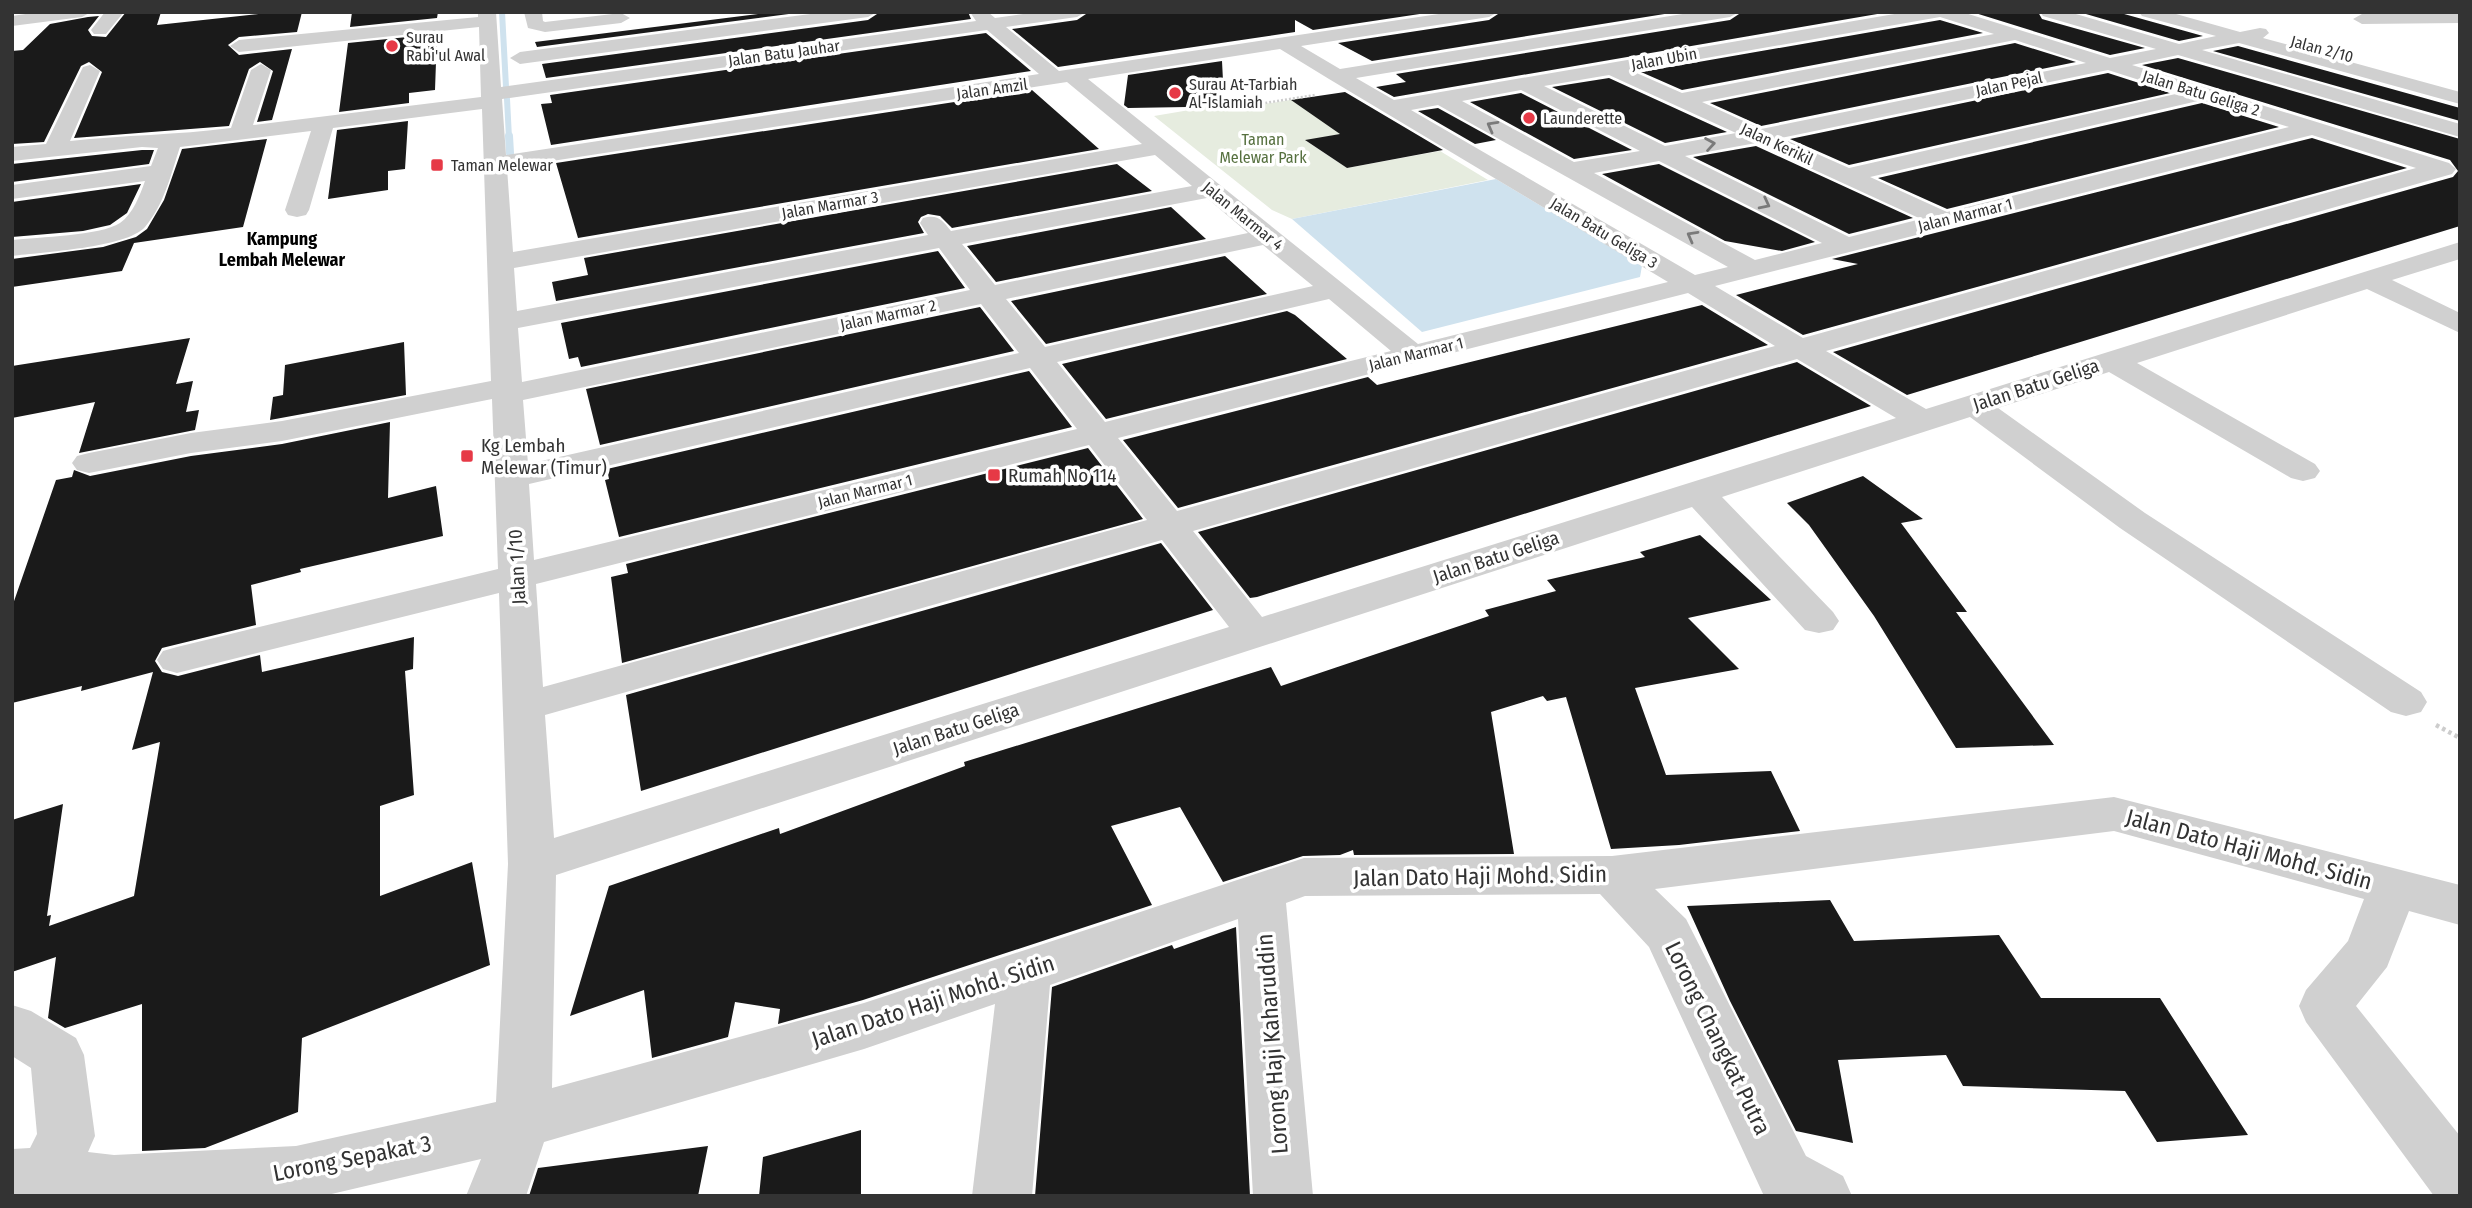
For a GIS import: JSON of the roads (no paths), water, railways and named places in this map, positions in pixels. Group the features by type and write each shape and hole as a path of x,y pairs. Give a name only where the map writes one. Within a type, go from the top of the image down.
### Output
{"street":[{"path":"12,21 82,12"},
{"path":"100,30 115,12"},
{"path":"533,12 534,24 545,27 620,15 643,15"},
{"path":"520,58 753,19 868,12"},
{"name":"Jalan Batu Jauhar","path":"12,154 142,140 171,142 324,123 776,54 984,18 1077,12"},
{"name":"Jalan Amzil","path":"495,163 1489,12"},
{"path":"1336,75 1730,12"},
{"name":"Jalan Batu Geliga 2","path":"1940,12 2450,171"},
{"name":"Jalan Ubin","path":"1391,107 1940,12"},
{"path":"2049,12 2460,131"},
{"path":"2148,12 2460,98"},
{"name":"Jalan 2/10","path":"2183,12 2460,87"},
{"name":"Jalan 2/10","path":"2214,12 2330,43"},
{"path":"239,46 488,17"},
{"name":"Jalan 1/10","path":"488,17 532,864 523,1122 496,1196"},
{"name":"Jalan Marmar 4","path":"984,18 1158,148 1414,355"},
{"path":"2362,19 2460,18"},
{"path":"753,19 776,54"},
{"name":"Jalan Pejal","path":"1570,170 1758,135 2260,33"},
{"path":"1680,100 2015,35"},
{"name":"Jalan Batu Geliga 3","path":"1284,44 1924,421"},
{"name":"Jalan Kerikil","path":"1610,68 1944,220"},
{"path":"240,133 261,70"},
{"path":"55,149 90,71"},
{"path":"1522,83 1847,246"},
{"path":"1846,176 2204,94"},
{"name":"Jalan Batu Geliga 3","path":"1441,98 1751,269"},
{"path":"297,210 324,123"},
{"name":"Jalan Marmar 1","path":"177,660 1414,355 2314,128"},
{"path":"12,248 108,234 128,228 139,217 161,172 171,142"},
{"name":"Jalan Marmar 3","path":"501,262 1158,148"},
{"path":"524,707 1802,349 2450,171"},
{"path":"12,192 161,172"},
{"path":"504,323 1210,190"},
{"path":"907,191 1255,634"},
{"name":"Jalan Marmar 2","path":"89,463 191,443 282,431 507,390 988,295 1269,236"},
{"name":"Jalan Batu Geliga","path":"532,864 2460,250"},
{"path":"2368,279 2460,324"},
{"path":"512,478 1333,290"},
{"path":"2112,360 2303,471"},
{"path":"1975,405 2044,460 2115,510 2305,632 2406,702"},
{"path":"1698,493 1819,621"},
{"name":"Jalan Dato Haji Mohd. Sidin","path":"523,1122 864,1026 1304,877 1612,876 2114,814 2460,905"},
{"name":"Lorong Changkat Putra","path":"1612,876 1668,934 1785,1176 1822,1196"},
{"path":"2393,887 2369,952 2325,1006 2412,1124 2460,1183"},
{"name":"Lorong Haji Kaharuddin","path":"1261,892 1283,1196"},
{"path":"1002,1196 1025,972"},
{"path":"12,1028 57,1055 66,1136 30,1176"},
{"name":"Lorong Sepakat 3","path":"30,1176 114,1184 296,1174 523,1122"}],"water":[{"path":"1496,179 1642,266 1640,277 1422,332 1292,219"}],"waterway":[{"path":"502,12 506,87"},
{"path":"507,99 509,138"},
{"path":"509,136 510,153"}],"place":[{"name":"Surau Rabi'ul Awal","path":"392,46"},
{"name":"Surau At-Tarbiah Al-Islamiah","path":"1175,93"},
{"name":"Launderette","path":"1529,118"},
{"name":"Taman Melewar","path":"437,165"},
{"name":"Kg Lembah Melewar (Timur)","path":"467,456"},
{"name":"Rumah No 114","path":"994,475"}],"district":[{"name":"Kampung Lembah Melewar","path":"282,249"}],"park label":[{"name":"Taman Melewar Park","path":"1263,148"}]}
